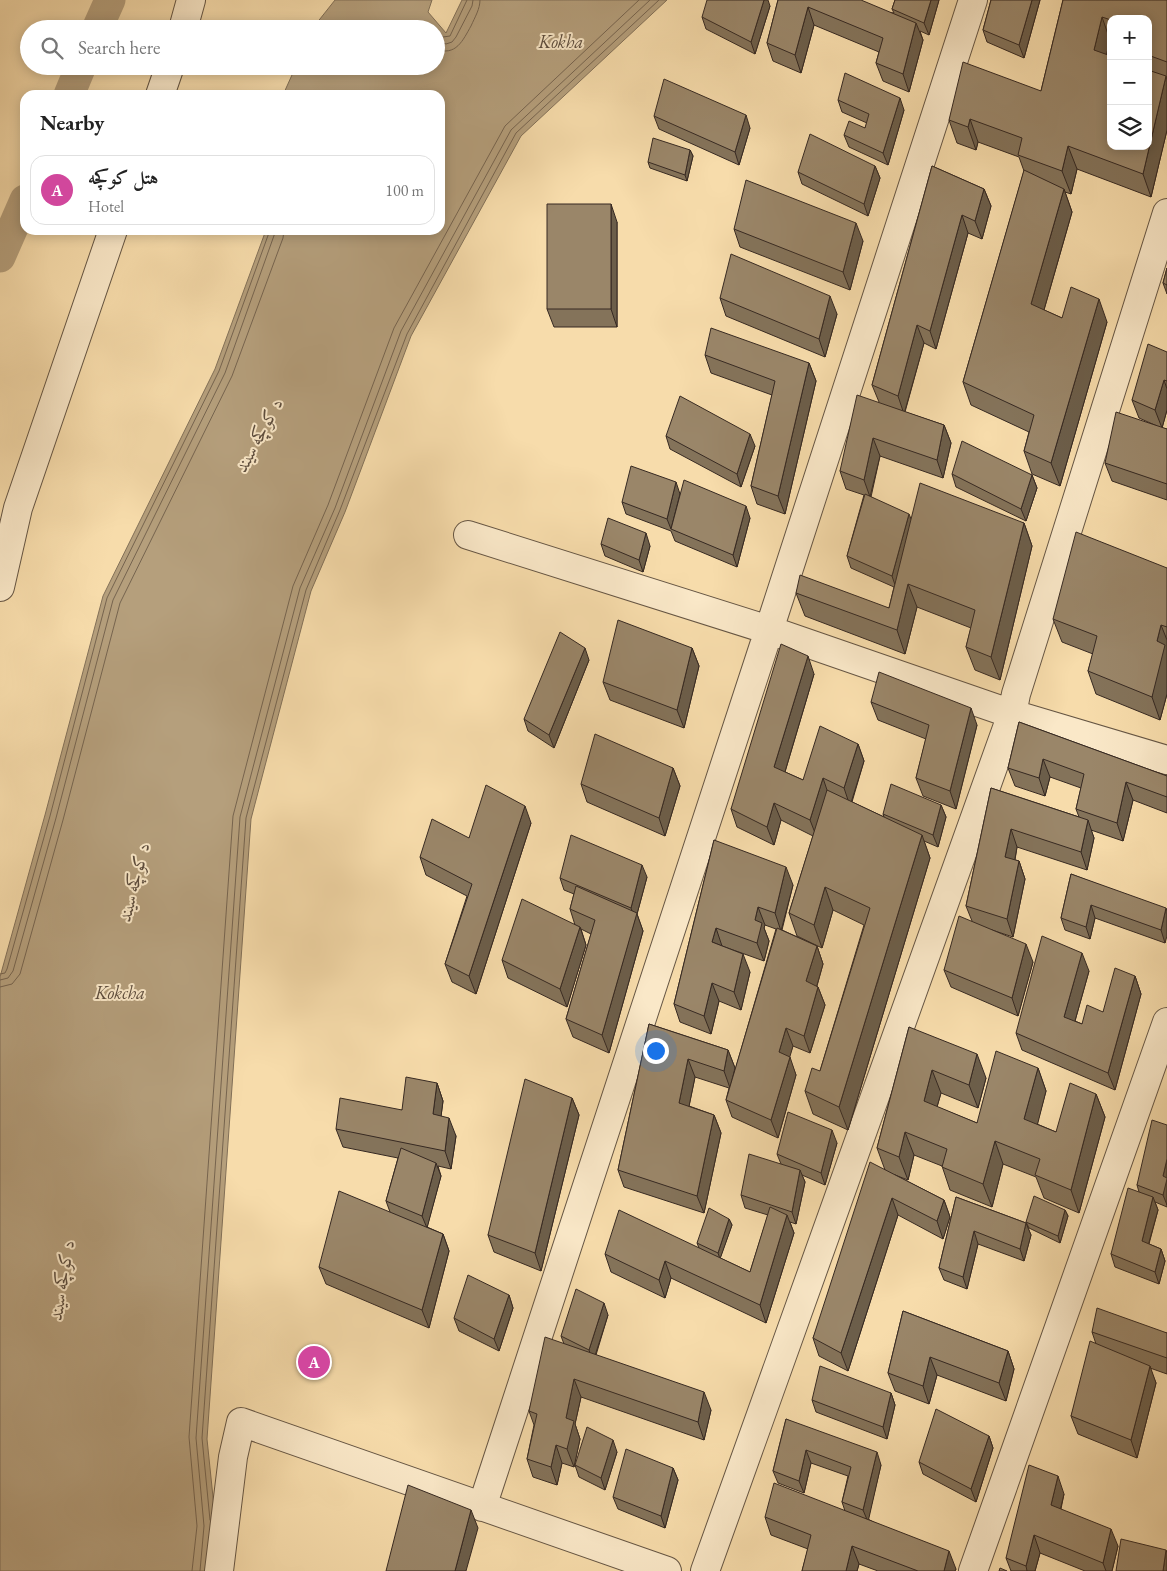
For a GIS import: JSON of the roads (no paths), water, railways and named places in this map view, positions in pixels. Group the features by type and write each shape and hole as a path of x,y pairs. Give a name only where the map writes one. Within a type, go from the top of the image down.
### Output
{"street":[{"path":"185,20 191,0"},
{"path":"482,1506 770,630 972,0"},
{"path":"162,90 167,75"},
{"path":"706,1571 1012,714 1019,685 1167,213"},
{"path":"0,587 18,508 111,235"},
{"path":"468,535 770,630 1012,714 1167,760"},
{"path":"973,1571 1167,1022"},
{"path":"219,1571 234,1457 241,1422 667,1571"}],"water":[{"name":"Kokcha","path":"335,0 432,0 428,12 435,20 319,20"},
{"name":"Kokcha","path":"462,0 667,0 521,136 411,336 345,512 311,591 251,819 207,1439 216,1526 211,1571 0,1571 0,977 103,596 215,369 264,235 445,235 445,90 285,90 292,75 445,75 445,32 446,33"}],"waterway":[{"path":"101,20 110,0"},
{"path":"71,90 77,75"},
{"path":"0,257 20,211"}],"place":[{"name":"هتل کوکچه","path":"314,1362"}],"water label":[{"name":"Kokha","path":"561,42"},
{"name":"د کوکچه سیند","path":"259,435"},
{"name":"د کوکچه سیند","path":"134,882"},
{"name":"د کوکچه سیند","path":"62,1280"}]}
